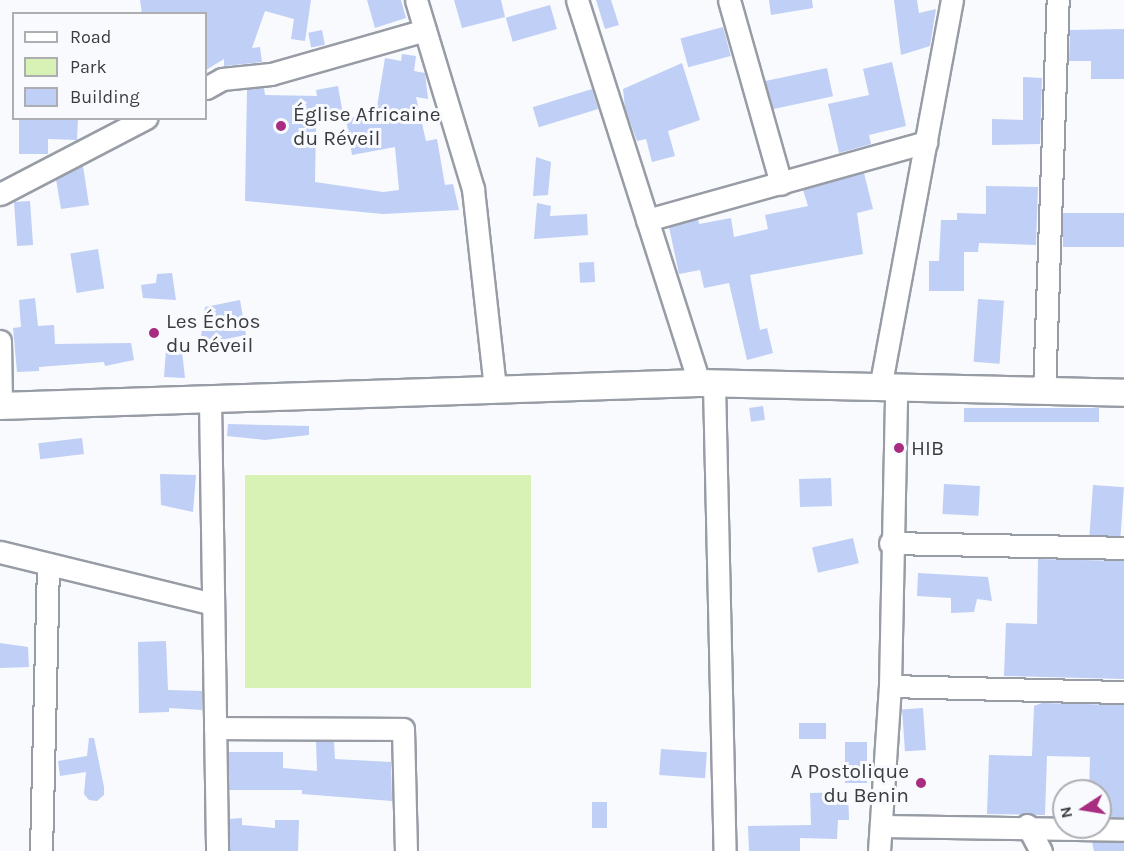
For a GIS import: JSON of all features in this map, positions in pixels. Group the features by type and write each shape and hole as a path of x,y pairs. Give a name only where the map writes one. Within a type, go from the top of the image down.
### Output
{"street":[{"path":"416,0 473,189 495,387"},
{"path":"577,0 647,220 706,383 725,851"},
{"path":"729,0 781,184"},
{"path":"879,851 890,686 888,388 926,142 952,0"},
{"path":"1044,392 1058,0"},
{"path":"207,87 222,79 271,74 425,30"},
{"path":"0,194 142,120"},
{"path":"647,220 926,142"},
{"path":"0,341 0,406 210,400 495,387 706,383 1124,393"},
{"path":"210,400 217,851"},
{"path":"890,543 1124,548"},
{"path":"0,552 213,604"},
{"path":"41,851 48,564"},
{"path":"890,686 1124,692"},
{"path":"215,728 403,729 406,851"},
{"path":"882,826 1027,825 1124,830"},
{"path":"1027,825 1041,851"}],"green space":[{"path":"245,475 531,475 531,688 245,688"}],"building":[{"path":"140,0 311,0 305,41 291,39 294,19 265,11 252,48 260,47 262,62 224,66 224,59 207,69 207,12 142,12"},
{"path":"367,0 401,0 406,18 375,28"},
{"path":"454,0 501,0 505,17 462,28"},
{"path":"596,0 611,0 619,25 605,29"},
{"path":"769,0 812,0 813,8 771,15"},
{"path":"894,0 917,0 919,13 936,9 930,46 901,55"},
{"path":"550,5 557,29 513,42 506,18"},
{"path":"723,27 731,56 688,67 680,38"},
{"path":"1124,29 1124,79 1091,79 1091,61 1069,61 1070,30"},
{"path":"322,30 325,45 311,47 308,33"},
{"path":"402,54 416,56 414,71 425,73 428,99 416,97 426,141 437,139 445,185 453,184 459,210 383,214 245,201 247,89 264,88 265,95 317,96 316,90 338,86 344,120 316,125 315,182 383,192 399,190 395,147 352,155 346,119 376,113 385,58 401,61"},
{"path":"892,62 906,126 869,135 871,144 839,153 828,104 869,95 863,69"},
{"path":"682,63 700,120 668,131 675,156 652,162 646,139 637,141 625,108 623,89"},
{"path":"827,68 833,96 771,109 765,81"},
{"path":"1023,77 1042,78 1040,144 992,145 992,119 1023,120"},
{"path":"592,89 598,109 539,127 533,107"},
{"path":"19,120 78,120 77,140 48,139 48,154 19,154"},
{"path":"536,157 551,162 548,195 533,196"},
{"path":"83,166 89,205 61,209 56,179"},
{"path":"864,173 873,209 857,213 863,254 750,275 760,330 767,328 773,353 747,360 729,283 704,288 700,270 679,274 669,227 698,219 699,224 731,218 734,237 768,229 765,215 808,206 803,190"},
{"path":"986,186 1038,187 1036,245 979,243 978,252 964,252 964,291 929,291 929,261 939,261 941,220 957,220 957,213 986,214"},
{"path":"30,201 33,245 17,246 14,202"},
{"path":"537,203 551,206 550,216 587,214 588,235 534,239"},
{"path":"1063,213 1124,213 1124,247 1063,247"},
{"path":"98,249 104,289 77,293 70,253"},
{"path":"594,262 595,282 580,283 579,263"},
{"path":"172,273 176,300 143,298 141,285 156,283 157,274"},
{"path":"35,298 38,326 54,325 55,344 131,343 134,360 105,366 104,362 39,367 39,371 17,372 13,328 21,327 19,300"},
{"path":"978,299 1004,301 1000,364 974,362"},
{"path":"240,300 246,335 200,344 205,307"},
{"path":"166,350 182,351 185,378 164,377"},
{"path":"763,406 765,420 751,422 749,408"},
{"path":"964,408 1099,408 1099,422 964,422"},
{"path":"228,424 309,426 309,435 265,440 227,436"},
{"path":"82,438 84,454 40,459 38,443"},
{"path":"160,474 196,475 193,512 161,505"},
{"path":"831,478 832,506 800,507 799,479"},
{"path":"944,484 980,486 978,516 942,514"},
{"path":"1093,485 1124,487 1120,537 1090,535"},
{"path":"853,538 859,563 818,573 812,547"},
{"path":"1038,559 1124,561 1124,679 1004,676 1006,623 1037,624"},
{"path":"918,573 988,577 992,601 977,599 974,612 951,613 951,598 917,596"},
{"path":"166,641 168,690 202,691 202,710 169,708 169,712 139,713 138,642"},
{"path":"0,643 28,647 29,667 0,668"},
{"path":"1042,703 1124,705 1124,817 1112,817 1112,779 1089,779 1090,757 1047,756 1045,815 987,814 989,755 1032,756 1034,706"},
{"path":"923,708 926,750 905,751 902,709"},
{"path":"799,723 826,723 826,739 799,739"},
{"path":"89,738 94,738 104,787 104,795 97,801 89,800 84,794 86,772 60,776 58,761 87,756"},
{"path":"316,741 334,741 335,759 391,762 392,801 302,794 302,790 229,790 228,752 283,752 283,768 317,771"},
{"path":"845,742 867,742 867,783 845,783"},
{"path":"661,749 707,752 705,778 659,775"},
{"path":"848,792 849,820 838,820 837,839 800,838 800,851 749,851 748,826 811,825 810,793"},
{"path":"592,802 607,802 607,828 592,828"},
{"path":"242,818 242,825 275,828 275,820 299,820 298,851 230,851 229,819"},
{"path":"1092,842 1124,843 1124,851 1094,851"}],"place":[{"name":"Église Africaine du Réveil","path":"281,126"},
{"name":"Les Échos du Réveil","path":"154,333"},
{"name":"HIB","path":"899,448"},
{"name":"A Postolique du Benin","path":"921,783"}]}
